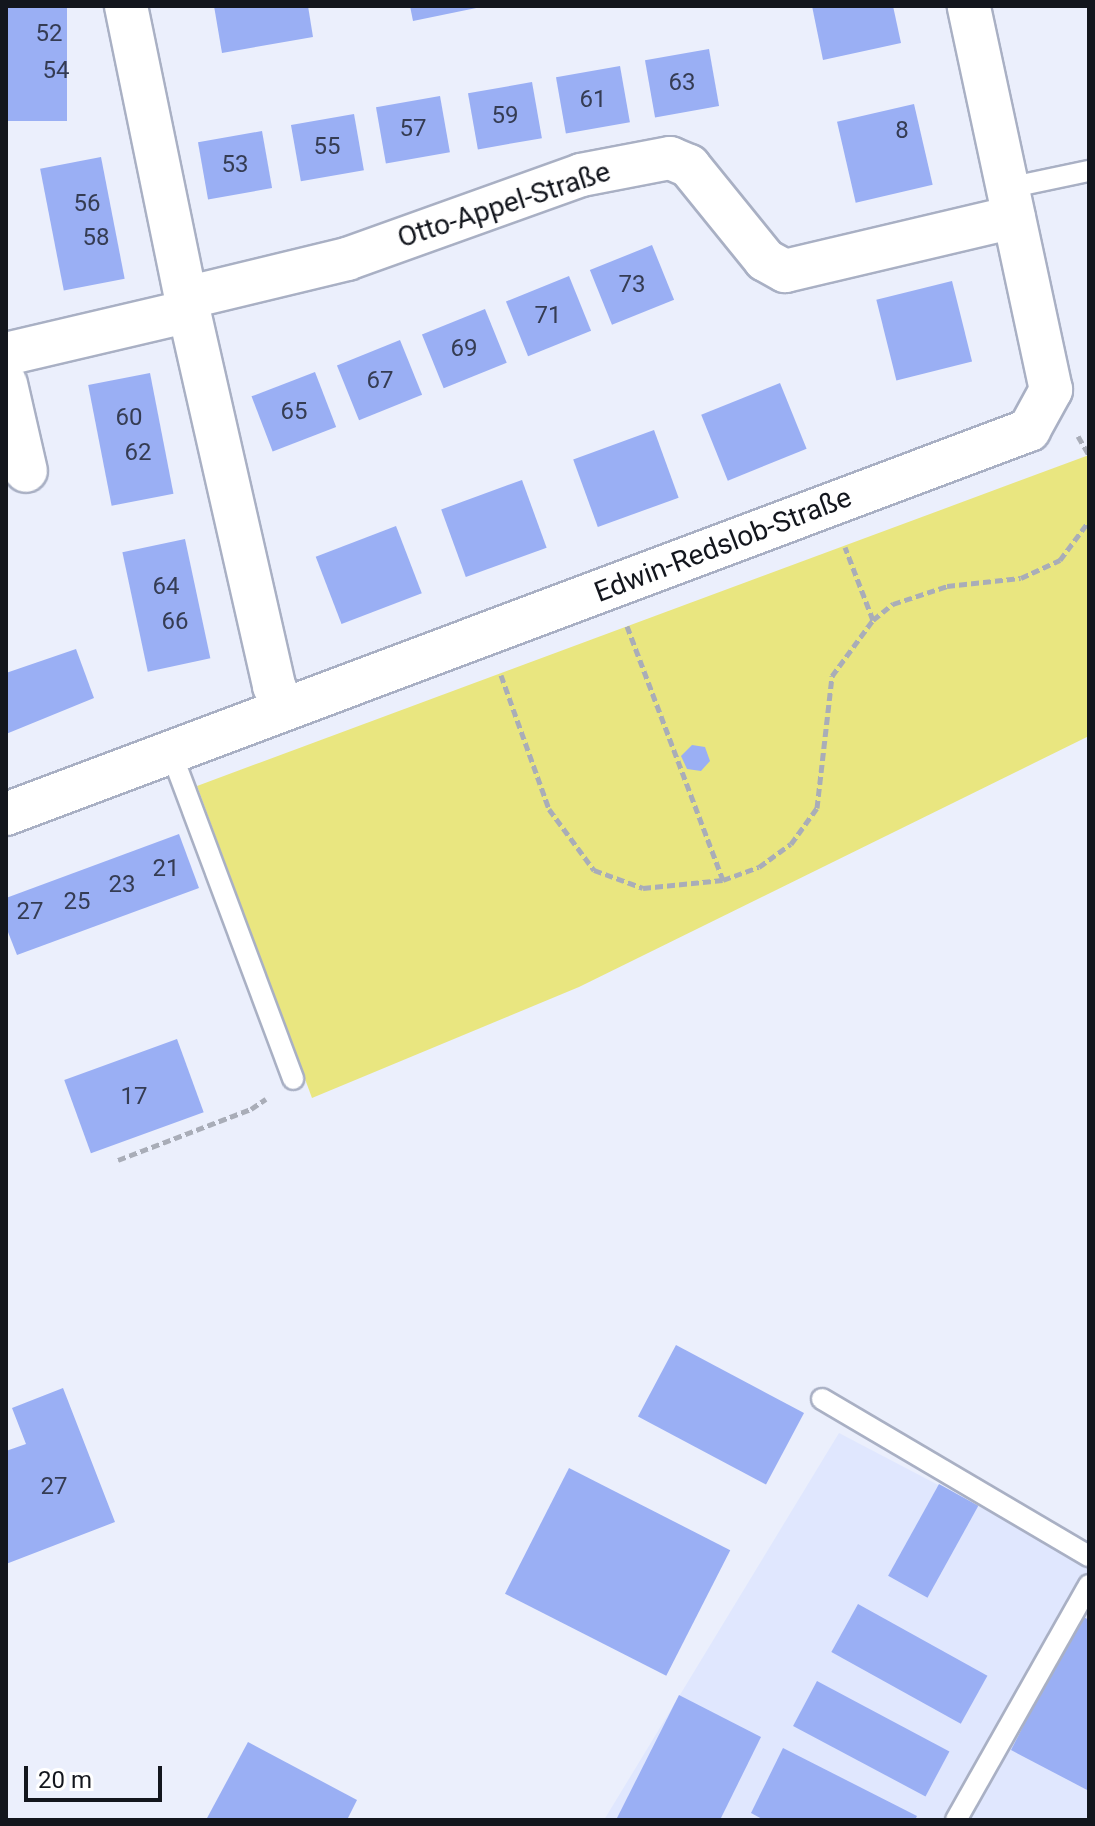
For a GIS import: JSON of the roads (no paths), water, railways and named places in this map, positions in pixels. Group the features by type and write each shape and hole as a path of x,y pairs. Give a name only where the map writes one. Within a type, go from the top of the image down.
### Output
{"street":[{"path":"126,6 188,304 274,686 283,706"},
{"name":"Edwin-Redslob-Straße","path":"6,814 283,706 1029,430 1051,390 969,6"},
{"name":"Otto-Appel-Straße","path":"6,354 347,259 581,175 670,158 689,166 765,260 785,271 1011,202"},
{"path":"6,384 26,471"}],"lane":[{"path":"1011,202 1089,171"},
{"path":"171,752 293,1079"},
{"path":"822,1399 1089,1556"},
{"path":"956,1820 1089,1585"}]}
